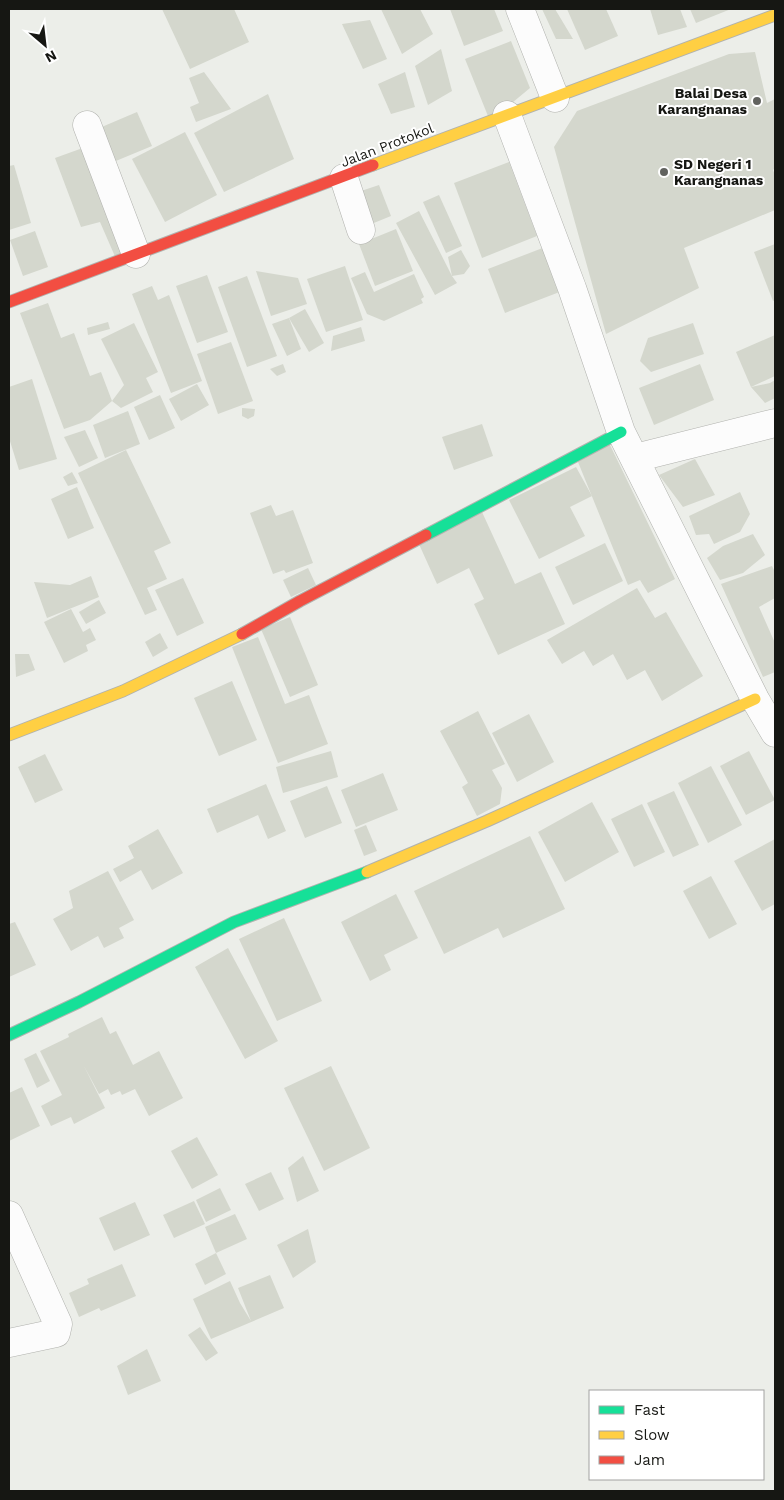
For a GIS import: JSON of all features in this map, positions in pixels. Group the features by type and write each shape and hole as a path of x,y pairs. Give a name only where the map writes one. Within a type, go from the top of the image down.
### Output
{"street":[{"path":"520,9 555,98"},
{"name":"Jalan Protokol","path":"9,302 344,178 775,14"},
{"path":"506,115 572,288 621,432 636,458 755,698 775,733"},
{"path":"87,125 136,254"},
{"path":"344,178 361,230"},
{"path":"636,458 775,422"},
{"path":"9,735 123,691 238,637 300,601 621,432"},
{"path":"9,1035 79,1002 234,922 380,867 478,825 755,698"},
{"path":"9,1215 58,1324 56,1332 9,1343"}],"building":[{"path":"162,9 234,9 249,42 190,69"},
{"path":"381,9 420,9 433,34 402,54"},
{"path":"450,9 494,9 503,31 464,46"},
{"path":"542,9 555,9 573,39 556,39"},
{"path":"567,9 606,9 618,36 585,50"},
{"path":"650,9 680,9 687,27 658,35"},
{"path":"690,9 731,9 696,23"},
{"path":"370,20 387,59 363,69 342,24"},
{"path":"511,41 530,88 490,121 465,59"},
{"path":"441,49 452,91 428,105 415,66"},
{"path":"755,52 767,103 775,99 775,168 773,170 775,175 775,210 684,248 699,288 606,334 554,147 577,111 729,54"},
{"path":"204,72 231,109 196,122 190,107 199,103 189,78"},
{"path":"405,72 415,107 391,114 378,84"},
{"path":"268,94 294,159 224,192 194,133"},
{"path":"137,112 152,146 111,163 97,129"},
{"path":"185,132 217,195 165,222 132,159"},
{"path":"91,145 131,247 117,261 100,222 81,227 55,158"},
{"path":"509,162 537,236 482,258 454,183"},
{"path":"14,165 31,223 9,230 9,166"},
{"path":"379,185 391,216 364,227 360,190"},
{"path":"439,195 462,246 446,253 423,202"},
{"path":"419,211 457,283 435,295 396,223"},
{"path":"396,229 413,271 375,286 359,244"},
{"path":"35,231 48,267 23,276 10,240"},
{"path":"553,244 570,288 505,313 488,269"},
{"path":"775,244 775,300 773,301 754,252"},
{"path":"461,250 470,266 464,274 452,276 448,257"},
{"path":"345,266 363,320 326,332 307,279"},
{"path":"256,271 298,278 307,304 271,316"},
{"path":"365,272 374,292 414,274 424,297 421,299 423,303 384,321 367,314 351,278"},
{"path":"207,275 228,332 197,343 176,286"},
{"path":"247,276 277,356 247,367 218,287"},
{"path":"152,286 158,300 169,295 202,381 171,393 132,294"},
{"path":"48,303 61,338 74,333 90,376 101,372 112,401 90,420 64,429 20,313"},
{"path":"305,309 324,343 309,352 289,318"},
{"path":"289,318 301,349 287,356 272,324"},
{"path":"108,322 110,329 88,335 87,328"},
{"path":"134,323 158,372 146,378 153,392 121,408 112,401 124,385 101,339"},
{"path":"693,323 704,354 651,372 640,361 648,338"},
{"path":"361,327 365,341 331,351 333,336"},
{"path":"775,335 775,376 751,387 736,352"},
{"path":"231,342 253,401 218,414 197,354"},
{"path":"283,364 286,372 277,376 270,369"},
{"path":"700,364 714,400 654,425 639,388"},
{"path":"32,379 57,459 19,470 9,438 9,387"},
{"path":"775,380 775,398 765,403 751,387"},
{"path":"197,384 209,405 181,421 169,399"},
{"path":"160,395 175,428 149,440 134,407"},
{"path":"242,408 255,409 254,416 248,419 242,416"},
{"path":"128,411 140,444 105,458 93,425"},
{"path":"482,424 493,456 454,470 442,437"},
{"path":"85,430 98,458 79,467 64,437"},
{"path":"609,443 675,579 648,593 640,580 628,585 578,462"},
{"path":"126,450 171,543 154,551 167,579 147,588 157,610 145,615 78,473"},
{"path":"695,459 715,495 683,507 659,475"},
{"path":"576,467 592,496 570,507 585,536 539,559 509,500"},
{"path":"72,472 78,483 68,486 63,477"},
{"path":"77,487 94,528 68,539 51,499"},
{"path":"740,492 750,514 740,532 714,544 709,534 696,535 689,516"},
{"path":"271,505 276,516 293,510 313,563 286,573 284,570 273,574 250,513"},
{"path":"482,512 515,584 541,572 565,624 498,655 474,604 484,599 469,568 437,584 418,542"},
{"path":"753,534 765,555 743,573 720,580 707,558 723,546"},
{"path":"605,543 623,581 573,605 555,567"},
{"path":"772,566 775,572 775,598 759,607 775,643 775,672 763,677 721,584"},
{"path":"308,568 316,585 291,597 283,580"},
{"path":"91,576 99,597 47,618 34,582 70,585"},
{"path":"183,578 204,623 177,636 155,590"},
{"path":"637,588 655,618 666,612 703,676 662,701 645,670 627,680 613,654 593,666 584,651 562,664 547,640"},
{"path":"99,600 106,613 86,624 79,612"},
{"path":"71,609 83,632 90,628 96,640 86,645 88,651 64,663 44,622"},
{"path":"290,617 318,685 290,697 261,629"},
{"path":"160,633 168,648 153,657 145,642"},
{"path":"258,637 285,704 309,695 328,744 278,763 232,647"},
{"path":"15,654 29,654 35,670 16,677"},
{"path":"232,681 257,740 219,756 194,698"},
{"path":"478,711 505,764 492,770 502,788 500,804 477,816 462,787 468,783 440,731"},
{"path":"529,714 554,762 517,782 492,733"},
{"path":"331,751 338,777 283,793 276,767"},
{"path":"749,751 775,800 746,815 720,766"},
{"path":"45,754 63,790 35,803 18,767"},
{"path":"711,766 742,825 708,843 678,783"},
{"path":"383,773 398,810 356,827 341,790"},
{"path":"266,784 286,831 268,839 258,815 217,833 207,809"},
{"path":"327,786 342,823 305,838 290,801"},
{"path":"674,791 699,845 673,857 647,803"},
{"path":"592,802 619,852 565,882 538,832"},
{"path":"642,804 665,852 634,867 611,819"},
{"path":"366,825 377,851 364,856 354,830"},
{"path":"158,829 183,873 152,890 141,870 120,882 113,869 134,858 128,846"},
{"path":"530,836 565,909 503,938 498,928 444,954 414,891"},
{"path":"775,839 775,904 762,911 734,861"},
{"path":"108,871 134,920 119,928 124,938 104,948 98,936 71,951 53,919 73,908 69,891"},
{"path":"711,876 737,924 709,939 683,891"},
{"path":"396,894 418,938 384,955 391,970 370,981 341,922"},
{"path":"284,918 322,1001 277,1021 239,939"},
{"path":"15,922 36,965 9,977 9,924"},
{"path":"228,948 278,1041 245,1059 195,967"},
{"path":"102,1017 110,1034 116,1031 133,1065 159,1051 183,1098 149,1116 135,1089 122,1095 120,1091 111,1095 108,1089 99,1094 84,1066 105,1108 74,1124 71,1117 51,1126 41,1106 62,1095 40,1051 69,1037 68,1034"},
{"path":"36,1053 50,1081 37,1088 24,1059"},
{"path":"331,1066 370,1148 324,1171 284,1088"},
{"path":"22,1087 40,1126 9,1141 9,1093"},
{"path":"197,1137 218,1175 192,1189 171,1151"},
{"path":"303,1156 319,1191 297,1202 288,1168"},
{"path":"271,1172 284,1199 259,1211 245,1184"},
{"path":"220,1188 231,1210 206,1222 196,1200"},
{"path":"194,1201 205,1224 174,1238 163,1215"},
{"path":"135,1202 150,1235 114,1251 99,1218"},
{"path":"235,1214 247,1239 216,1253 205,1227"},
{"path":"308,1229 316,1262 293,1278 277,1245"},
{"path":"216,1253 226,1274 205,1285 195,1264"},
{"path":"122,1264 136,1296 101,1311 99,1308 79,1317 69,1293 89,1284 87,1279"},
{"path":"270,1275 284,1308 211,1339 193,1299 230,1281 251,1321 238,1288"},
{"path":"200,1327 218,1353 206,1361 188,1335"},
{"path":"147,1349 161,1381 128,1395 117,1366"}],"traffic: fast":[{"path":"426,535 621,432"},
{"path":"9,1035 79,1002 234,922 367,872"}],"traffic: slow":[{"path":"373,165 775,15"},
{"path":"9,735 123,691 242,634"},
{"path":"367,872 487,821 755,699"}],"traffic: jam":[{"path":"9,302 373,165"},
{"path":"242,634 300,601 426,535"}],"place":[{"name":"Balai Desa Karangnanas","path":"757,101"},
{"name":"SD Negeri 1 Karangnanas","path":"664,172"}]}
